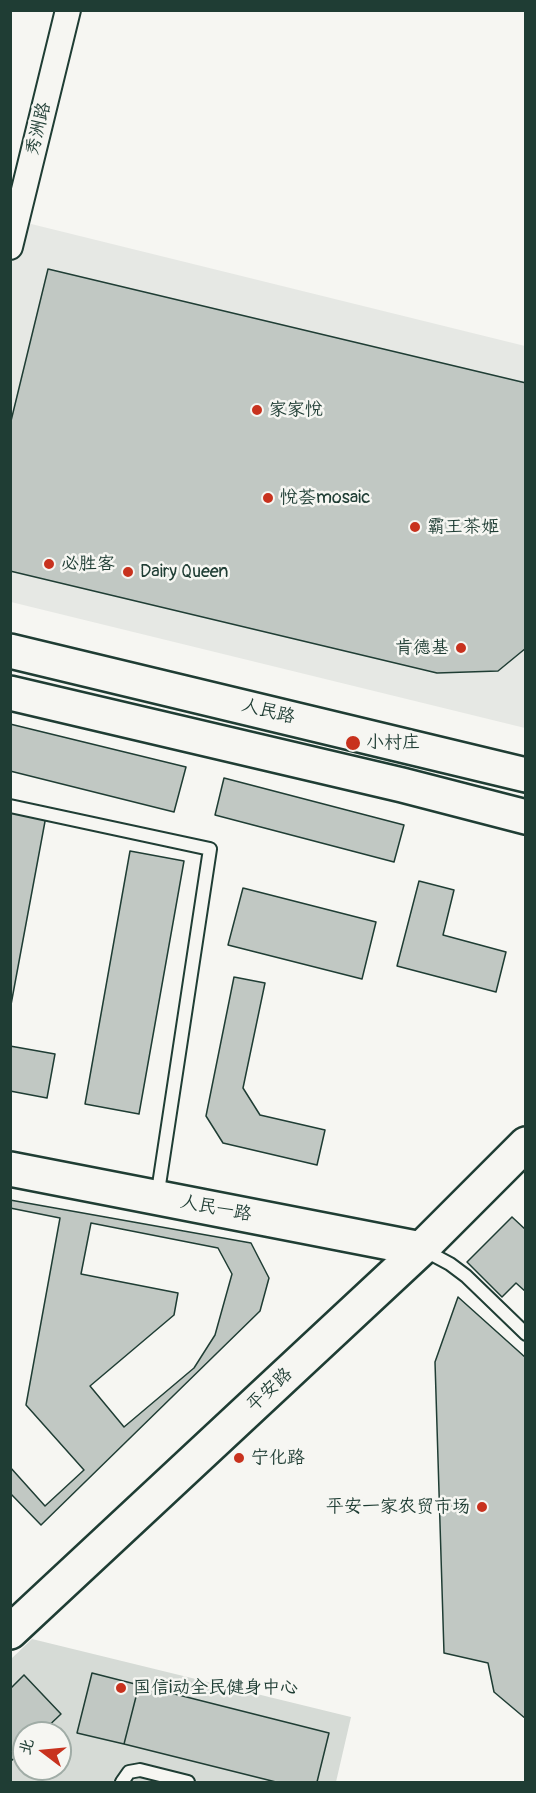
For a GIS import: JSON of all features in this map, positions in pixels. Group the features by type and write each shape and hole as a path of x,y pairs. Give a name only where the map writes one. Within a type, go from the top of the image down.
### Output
{"street":[{"name":"秀洲路","path":"10,247 68,10"},
{"name":"人民路","path":"10,651 525,775"},
{"path":"10,693 402,785 525,817"},
{"name":"平安路","path":"10,1632 421,1249 525,1144"},
{"name":"人民一路","path":"10,1169 421,1249"}],"lane":[{"path":"10,806 210,849 157,1198"},
{"path":"421,1249 450,1264 466,1276 525,1334"},
{"path":"122,1782 129,1772 140,1770 188,1782"}],"shaded area":[{"name":"悦荟mosaic","path":"11,219 525,346 525,728 11,602"},
{"name":"国信i动全民健身中心","path":"32,1639 351,1717 336,1782 11,1782 11,1659"}],"building":[{"name":"悦荟mosaic","path":"48,269 526,383 526,648 498,671 437,673 10,571 10,425"},
{"path":"10,724 186,767 174,812 10,771"},
{"path":"224,778 404,825 394,862 215,815"},
{"path":"10,810 46,816 10,1010"},
{"path":"130,851 184,861 139,1114 85,1104"},
{"path":"419,881 454,890 443,935 506,952 496,992 397,966"},
{"path":"243,888 376,922 362,979 228,945"},
{"path":"234,977 265,983 243,1088 260,1115 325,1130 317,1165 223,1143 206,1116"},
{"path":"10,1046 55,1054 47,1098 10,1091"},
{"path":"10,1200 251,1243 269,1278 260,1311 41,1525 10,1493"},
{"path":"10,1208 60,1218 26,1405 84,1470 45,1506 10,1467"},
{"path":"512,1217 526,1230 526,1292 516,1283 502,1297 467,1262"},
{"path":"91,1223 218,1248 232,1274 215,1335 194,1368 124,1427 90,1386 174,1315 178,1293 81,1274"},
{"name":"平安一家农贸市场","path":"458,1297 526,1358 526,1719 494,1692 488,1663 444,1653 435,1362"},
{"path":"92,1673 139,1685 124,1744 77,1733"},
{"path":"24,1675 61,1714 54,1721 12,1721 12,1760 10,1762 10,1689"},
{"path":"139,1685 329,1733 317,1782 276,1782 124,1744"}],"place":[{"name":"家家悦","path":"257,410"},
{"name":"悦荟mosaic","path":"268,498"},
{"name":"霸王茶姬","path":"415,527"},
{"name":"必胜客","path":"49,564"},
{"name":"Dairy Queen","path":"128,572"},
{"name":"肯德基","path":"461,648"},
{"name":"小村庄","path":"353,743"},
{"name":"宁化路","path":"239,1458"},
{"name":"平安一家农贸市场","path":"482,1507"},
{"name":"国信i动全民健身中心","path":"121,1688"}]}
